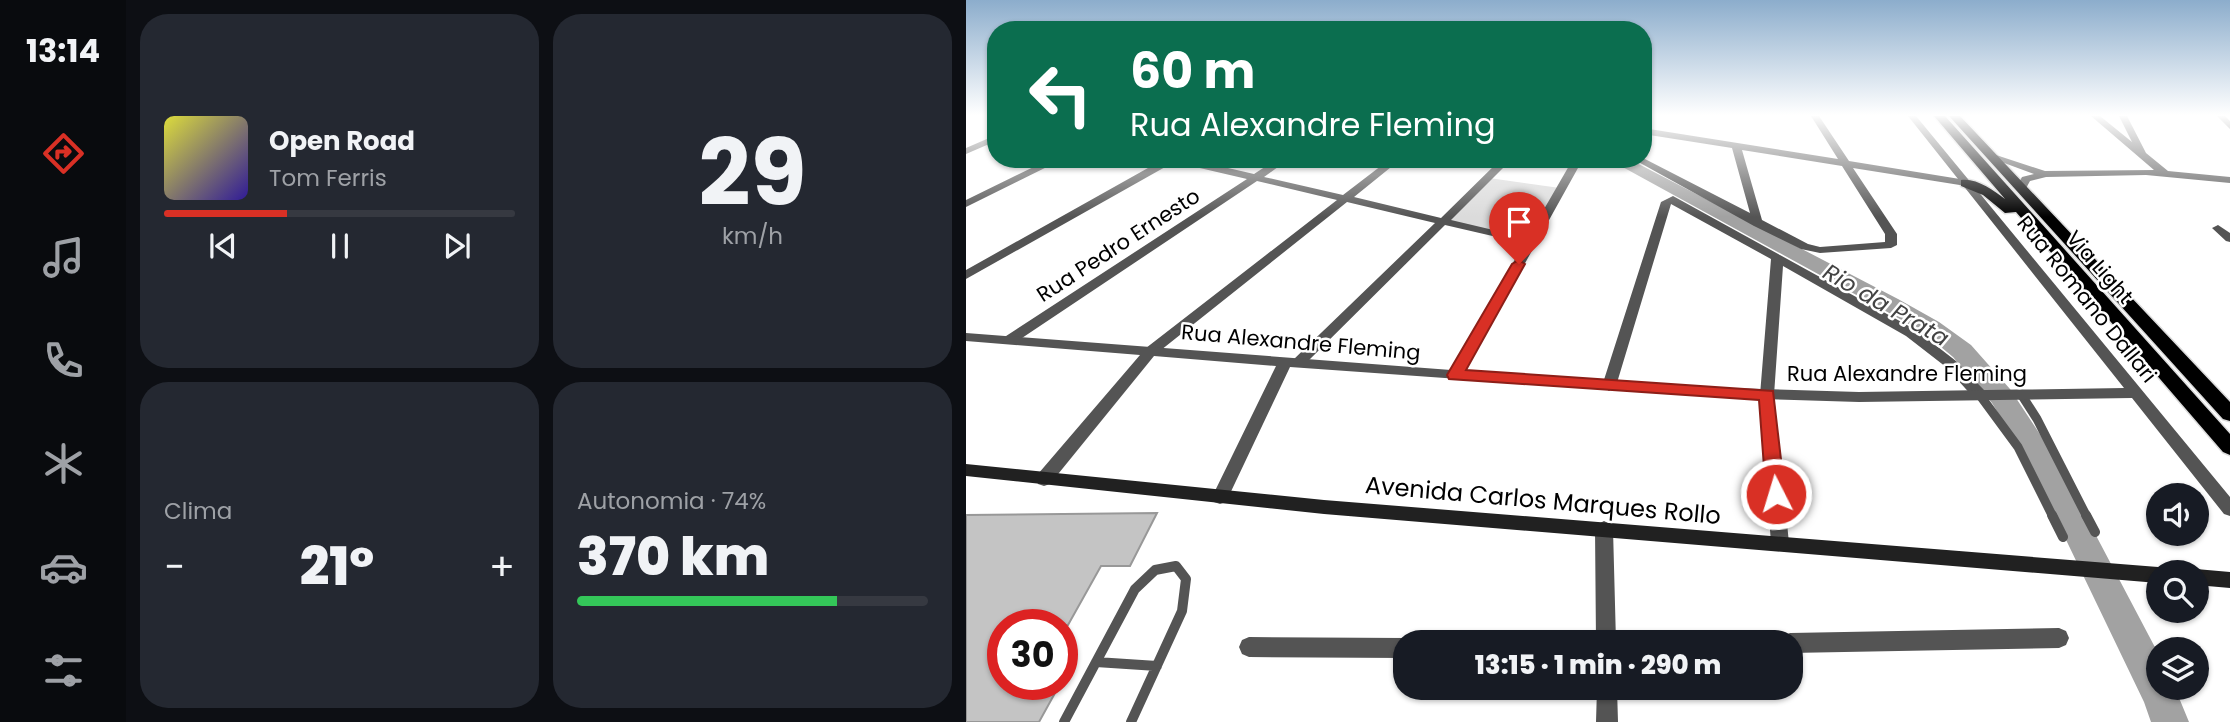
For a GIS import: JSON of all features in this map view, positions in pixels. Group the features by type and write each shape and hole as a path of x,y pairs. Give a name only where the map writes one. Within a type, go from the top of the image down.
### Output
{"main road":[{"name":"Via Light","path":"1969,150 2230,447"},
{"name":"Via Light","path":"1986,150 2230,414"},
{"path":"1966,183 1993,196 2049,241"},
{"name":"Avenida Carlos Marques Rollo","path":"966,470 1220,498 2146,574"},
{"path":"2209,579 2230,580"}],"street":[{"path":"1737,150 1758,224"},
{"path":"1767,150 1966,183"},
{"path":"1652,167 1758,224 1809,248 1883,248 1891,245 1891,234 1836,150"},
{"name":"Rua Romano Dallari","path":"1939,150 2230,509"},
{"path":"2137,150 2164,173"},
{"path":"2141,150 2143,155"},
{"path":"1993,157 2046,174"},
{"path":"966,204 1040,168"},
{"path":"966,275 1158,168"},
{"path":"1212,168 1531,242"},
{"name":"Rua Pedro Ernesto","path":"1008,341 1270,168"},
{"path":"1044,479 1151,351 1384,168"},
{"path":"1220,498 1292,363 1498,168"},
{"path":"1455,375 1573,168"},
{"path":"2021,188 2025,179 2046,174 2164,173 2230,180"},
{"path":"1609,386 1666,202 1673,199 1777,260 1912,333 1984,394"},
{"path":"2218,228 2230,239"},
{"path":"1777,260 1767,395 1780,544"},
{"name":"Rua Alexandre Fleming","path":"966,337 1455,375 1767,395 2136,393"},
{"path":"1604,529 1606,630"},
{"path":"1803,643 2059,638"},
{"path":"1249,647 1393,648"},
{"path":"1606,700 1607,722"}],"lane":[{"path":"1984,394 2018,447 2063,537"},
{"path":"2018,394 2037,419 2095,532"},
{"path":"1064,722 1144,577 1158,567 1176,566 1186,579 1187,588 1182,611 1131,722"},
{"path":"1096,662 1157,666"}],"shaded area":[{"path":"1489,178 1560,188 1530,240 1444,221"}],"building":[{"path":"1157,513 1130,566 1101,566 1077,609 987,609 987,700 1051,700 1039,722 966,722 966,515"}],"waterway":[{"name":"Rio da Prata","path":"1633,168 1890,304 1931,327 1962,351 2001,396 2043,462 2160,695 2170,722"}],"route":[{"path":"1519,264 1455,375 1767,395 1776,494"}]}
